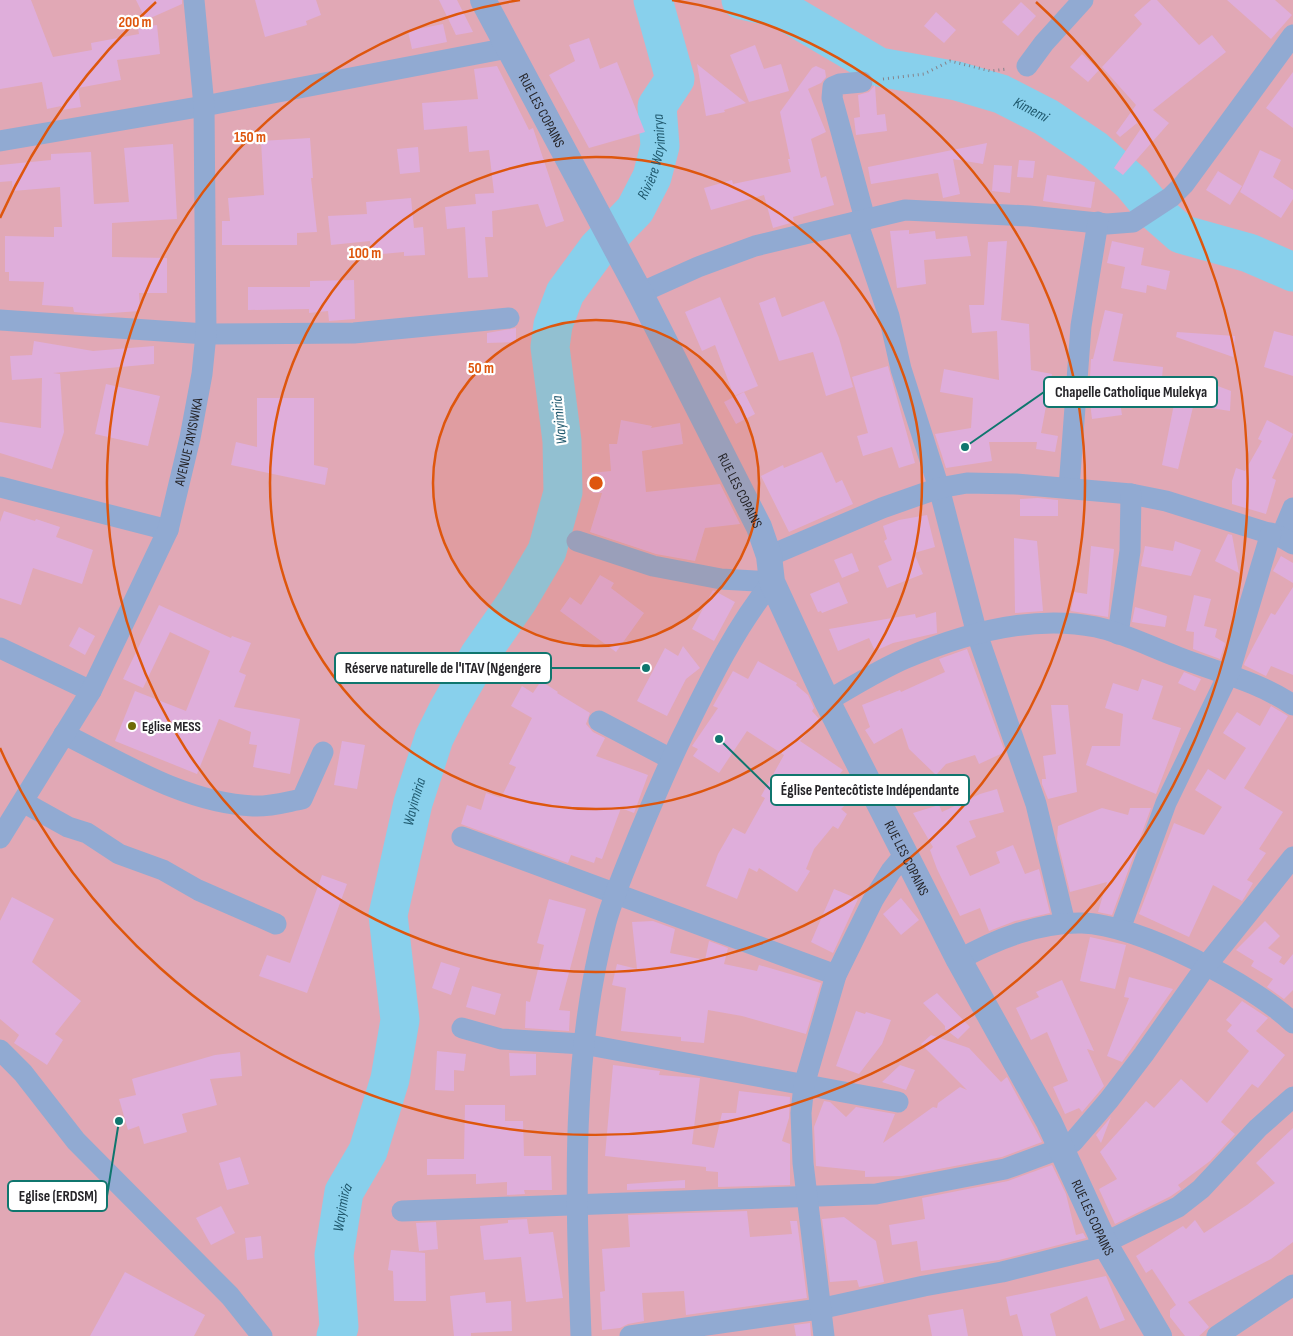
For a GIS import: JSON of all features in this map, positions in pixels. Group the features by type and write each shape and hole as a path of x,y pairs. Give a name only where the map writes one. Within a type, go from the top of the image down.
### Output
{"street":[{"name":"AVENUE TAYISWIKA","path":"0,838 90,691 168,530 190,438 202,374 206,334 204,106 194,0"},
{"name":"RUE LES COPAINS","path":"482,0 640,293 759,528 771,569 827,701 960,960 1062,1148 1105,1245 1160,1336"},
{"path":"1027,66 1044,43 1083,0"},
{"path":"640,293 698,267 755,246 905,210 1029,216 1098,222 1133,222 1171,197 1189,177 1293,34"},
{"path":"0,141 204,106 508,48"},
{"path":"862,82 840,84 833,87 832,98 861,220 889,316 901,369 939,488 977,634 1036,804 1065,923"},
{"path":"1069,488 1082,326 1098,222"},
{"path":"0,320 206,334 354,333 509,318"},
{"path":"577,541 652,566 721,579 771,569 882,508 939,488 967,483 1069,488 1131,494 1166,501 1282,538"},
{"path":"0,487 168,530"},
{"path":"1118,634 1130,551 1131,494"},
{"path":"1120,930 1166,803 1229,673 1293,508"},
{"path":"581,1336 576,1204 579,1083 583,1044 606,924 615,894 671,759 721,658 750,610 771,569"},
{"path":"827,701 902,660 977,634 1008,627 1068,624 1096,627 1180,658 1229,673 1251,681 1293,705"},
{"path":"0,648 90,691"},
{"path":"599,721 671,759"},
{"path":"64,734 163,783 218,802 254,806 276,805 302,798 323,752"},
{"path":"23,802 68,827 87,834 119,854 163,870 198,890 276,924"},
{"path":"462,837 836,975"},
{"path":"824,1336 806,1197 801,1136 804,1085 836,975 873,900 890,871 906,853"},
{"path":"402,1211 876,1194 1006,1169 1062,1148 1073,1142 1108,1100 1144,1054 1206,966 1293,856"},
{"path":"960,960 983,946 1016,934 1065,923 1090,924 1120,930 1231,978 1263,998 1293,1023"},
{"path":"462,1028 502,1040 583,1044 898,1102"},
{"path":"0,1050 48,1103 76,1141 230,1296 262,1336"},
{"path":"630,1336 819,1309 924,1286 1002,1272 1105,1245 1178,1207 1201,1189 1258,1128 1293,1096"},
{"path":"1217,1336 1293,1285"}],"path":[{"path":"862,82 924,74 950,61 991,71 1027,66"}],"shaded area":[{"path":"0,0 1293,0 1293,1336 0,1336"}],"building":[{"path":"0,0 31,0 53,57 92,50 91,43 139,34 138,28 157,25 160,54 117,60 121,80 78,88 81,107 62,110 61,106 47,109 42,82 0,89"},
{"path":"136,0 182,0 182,4 146,20"},
{"path":"255,0 316,0 321,15 306,21 307,25 265,37"},
{"path":"439,0 457,0 473,32 456,35"},
{"path":"1151,0 1157,0 1199,45 1212,35 1226,52 1153,110 1169,123 1123,175 1114,168 1142,127 1137,123 1120,137 1116,133 1136,105 1102,67 1142,24 1134,15"},
{"path":"1227,0 1275,0 1292,15 1271,39"},
{"path":"1021,2 1036,16 1018,36 1002,22"},
{"path":"936,12 956,30 944,43 924,26"},
{"path":"443,24 447,42 412,49 408,31"},
{"path":"589,38 600,69 617,62 645,132 589,148 549,75 575,61 569,45"},
{"path":"755,45 764,69 781,64 789,91 749,102 730,55"},
{"path":"1082,54 1099,70 1088,82 1070,67"},
{"path":"697,64 746,103 724,110 725,112 706,116"},
{"path":"497,66 529,130 533,128 564,221 546,227 538,204 492,211 493,237 485,237 488,277 468,278 465,227 447,229 445,207 476,204 475,194 494,193 489,150 469,152 467,126 424,130 422,103 478,99 474,69"},
{"path":"816,66 825,70 826,77 821,83 808,89 826,132 811,139 821,178 826,176 834,205 793,217 794,222 773,228 764,195 711,210 704,188 732,180 733,184 791,172 780,112 812,68"},
{"path":"1293,72 1293,128 1266,108"},
{"path":"875,85 877,115 885,114 887,131 856,135 854,118 860,117 858,95 869,92"},
{"path":"310,138 313,178 311,178 317,232 297,233 297,245 222,245 222,221 230,221 228,198 264,195 261,141"},
{"path":"987,143 983,164 953,159 960,194 943,198 938,173 871,184 868,167"},
{"path":"173,144 177,219 112,223 112,257 167,258 167,293 139,293 140,311 97,314 74,312 73,307 42,305 44,282 9,281 9,272 5,272 5,236 54,237 54,227 62,227 60,187 13,191 12,181 0,182 0,165 51,160 51,154 91,152 94,204 129,202 124,148"},
{"path":"418,147 420,172 400,174 397,149"},
{"path":"1260,150 1281,160 1273,177 1293,190 1293,199 1281,218 1240,192"},
{"path":"1019,160 1035,161 1033,178 1017,177"},
{"path":"994,165 1012,166 1010,193 992,191"},
{"path":"1218,171 1242,186 1230,205 1206,190"},
{"path":"1047,175 1095,182 1091,208 1043,201"},
{"path":"411,198 414,228 423,227 425,255 404,256 404,252 371,255 370,241 331,245 328,216 367,214 366,202"},
{"path":"909,230 909,234 935,231 936,239 967,236 971,256 924,260 926,284 897,288 890,231"},
{"path":"1007,241 1001,320 1029,324 1031,370 1052,374 1041,433 1058,436 1055,452 1036,449 1037,442 989,442 992,461 946,468 935,434 971,428 973,398 940,392 944,369 999,380 997,331 972,333 969,305 984,305 988,242"},
{"path":"1112,241 1144,248 1141,265 1170,271 1166,290 1147,285 1146,293 1121,288 1125,267 1107,263"},
{"path":"354,280 355,319 329,321 328,311 309,313 309,309 248,310 248,287 310,287 310,281"},
{"path":"720,297 758,386 734,396 715,345 702,351 685,312"},
{"path":"775,297 782,317 824,301 839,338 853,387 826,396 813,352 779,361 759,303"},
{"path":"1105,310 1123,314 1113,361 1163,367 1161,388 1117,383 1122,415 1092,419 1089,394 1091,359 1093,359"},
{"path":"516,328 516,342 487,343 487,333"},
{"path":"1274,331 1293,336 1293,376 1264,367"},
{"path":"1177,332 1235,336 1233,357 1176,337"},
{"path":"34,341 93,351 154,346 154,364 53,373 60,374 64,432 52,469 0,453 0,422 41,428 42,378 12,380 10,356 32,355"},
{"path":"888,366 915,463 899,468 892,447 863,456 857,436 868,433 852,377"},
{"path":"1202,380 1231,391 1230,411 1198,406"},
{"path":"106,384 160,396 148,446 95,434"},
{"path":"744,392 755,414 736,424 724,402"},
{"path":"257,398 314,398 314,465 328,468 325,485 231,465 236,442 257,447"},
{"path":"1175,399 1194,403 1178,469 1162,465"},
{"path":"621,420 652,426 651,428 680,423 683,444 642,451 646,492 720,484 740,524 705,528 695,561 656,554 590,532 602,493 593,493 591,473 611,471 609,444 617,444"},
{"path":"1267,420 1293,434 1272,478 1276,480 1266,514 1232,504 1232,481 1236,468 1245,471 1262,441 1258,439"},
{"path":"822,452 836,483 842,480 853,504 789,532 761,476 783,465 784,468"},
{"path":"1020,499 1058,500 1058,516 1020,516"},
{"path":"4,511 60,527 56,537 93,550 82,584 33,568 21,605 0,598 0,522"},
{"path":"927,515 935,547 914,553 923,574 887,588 878,566 892,560 884,541 887,539 883,526 899,520"},
{"path":"1228,534 1232,535 1239,573 1215,561"},
{"path":"1014,538 1037,541 1043,611 1015,613"},
{"path":"1175,541 1201,550 1191,576 1141,566 1145,546 1173,551"},
{"path":"1091,546 1114,549 1108,617 1071,611 1074,592 1087,594"},
{"path":"852,553 859,571 842,578 834,560"},
{"path":"1281,556 1293,563 1293,583 1273,571"},
{"path":"600,575 614,583 611,588 644,613 616,652 560,611 570,597 581,605"},
{"path":"839,582 848,603 822,613 821,611 818,612 810,594"},
{"path":"1293,587 1293,675 1271,666 1266,676 1244,665 1271,613 1275,615"},
{"path":"713,590 735,602 714,641 692,629"},
{"path":"1194,595 1211,599 1204,626 1217,629 1215,637 1225,643 1220,659 1193,649 1194,632 1186,631"},
{"path":"159,605 231,638 232,636 251,643 239,672 246,675 234,707 300,719 290,774 253,767 257,745 249,744 251,732 219,719 197,774 115,741 135,691 186,711 210,651 170,632 143,688 123,679"},
{"path":"1135,607 1167,616 1165,627 1132,622"},
{"path":"936,612 937,633 893,643 875,651 869,638 838,651 829,629 915,614 916,618"},
{"path":"79,627 95,636 85,655 69,646"},
{"path":"683,646 700,668 686,679 667,716 637,701 665,648 678,656"},
{"path":"967,649 1005,752 979,764 975,755 946,764 936,775 909,749 902,728 874,744 865,730 870,727 862,705 900,690 901,692 945,672 939,659"},
{"path":"758,661 797,683 796,685 808,695 814,708 812,711 819,719 800,741 843,770 838,776 856,795 841,809 847,814 838,829 833,826 814,849 806,869 810,871 797,892 759,868 757,872 749,868 737,899 706,886 718,854 733,828 745,834 765,798 761,796 784,755 747,731 719,773 693,756 698,749 692,746 718,708 713,706 733,671 748,679"},
{"path":"1184,672 1201,679 1195,691 1178,683"},
{"path":"1142,679 1163,686 1152,719 1181,728 1156,794 1086,765 1092,746 1120,746 1123,714 1105,708 1113,683 1138,691"},
{"path":"541,681 590,713 586,724 593,732 605,738 596,756 648,775 634,813 621,808 602,859 596,857 594,863 571,855 568,863 461,824 467,805 481,810 486,793 501,798 516,767 509,764 532,718 511,706 522,686 533,693"},
{"path":"1051,705 1068,705 1077,792 1048,799 1042,779 1046,779 1043,756 1056,754"},
{"path":"1271,706 1288,716 1244,788 1283,812 1259,849 1266,853 1247,880 1253,883 1244,898 1242,901 1213,885 1189,937 1139,914 1174,823 1204,835 1222,807 1195,790 1208,769 1225,780 1246,748 1223,733 1237,712 1260,726"},
{"path":"342,741 365,745 357,789 334,785"},
{"path":"997,789 1004,812 969,821 976,837 956,846 970,876 1000,863 996,852 1013,845 1025,874 1039,869 1050,913 1015,921 989,931 980,908 960,916 937,869 930,850 933,847 913,813 939,805 942,812 980,794"},
{"path":"1102,808 1128,815 1130,808 1151,808 1112,915 1098,912 1107,882 1070,892 1057,839 1058,826"},
{"path":"322,875 347,884 307,993 259,976 267,955 290,963"},
{"path":"834,889 858,899 833,953 811,942"},
{"path":"12,897 54,919 32,962 81,1001 55,1034 63,1040 47,1065 14,1043 19,1035 0,1019 0,921"},
{"path":"901,898 919,920 901,935 883,914"},
{"path":"549,899 586,909 559,1010 570,1011 569,1031 525,1028 526,1001 530,1002 544,945 537,943"},
{"path":"653,921 675,929 670,953 705,960 709,941 728,948 724,964 757,971 759,965 821,983 806,1034 742,1016 708,1010 704,1043 681,1041 681,1037 621,1031 626,988 612,985 617,964 637,969 632,922"},
{"path":"1265,921 1280,936 1268,948 1282,957 1279,962 1284,965 1293,954 1293,990 1284,999 1267,987 1273,979 1251,966 1254,961 1236,950"},
{"path":"1090,937 1126,945 1115,989 1080,981"},
{"path":"441,962 460,968 451,995 432,988"},
{"path":"1129,977 1173,989 1122,1062 1107,1056 1129,998 1124,997"},
{"path":"1062,980 1094,1051 1087,1049 1104,1086 1082,1112 1079,1108 1065,1114 1053,1087 1068,1081 1047,1032 1031,1040 1016,1008 1039,997 1036,992"},
{"path":"472,986 501,994 495,1015 466,1007"},
{"path":"937,993 970,1027 958,1039 945,1029 945,1026 923,1003"},
{"path":"1242,1001 1268,1018 1256,1031 1285,1055 1258,1088 1252,1084 1221,1122 1235,1134 1210,1161 1178,1185 1181,1189 1171,1196 1115,1224 1099,1189 1117,1179 1100,1152 1146,1101 1154,1108 1181,1079 1207,1103 1249,1051 1227,1031 1232,1025 1226,1020"},
{"path":"856,1011 865,1014 866,1012 891,1020 882,1044 859,1074 836,1066"},
{"path":"931,1035 969,1048 1001,1082 1007,1077 1042,1142 1002,1157 902,1176 865,1177 865,1171 816,1166 814,1127 824,1101 830,1102 846,1117 856,1107 895,1114 883,1143 933,1107 937,1108 938,1103 960,1087 967,1090 921,1044"},
{"path":"437,1051 466,1054 464,1071 454,1070 454,1091 435,1090"},
{"path":"240,1052 242,1076 210,1079 217,1105 182,1114 187,1132 144,1144 139,1126 128,1130 119,1099 136,1095 132,1079 215,1055"},
{"path":"509,1053 536,1054 536,1075 510,1076"},
{"path":"613,1065 660,1071 659,1075 700,1078 692,1144 714,1148 722,1113 736,1113 739,1091 790,1097 789,1118 782,1141 790,1144 790,1185 718,1187 718,1172 706,1171 706,1167 605,1156"},
{"path":"900,1065 915,1070 906,1090 882,1082"},
{"path":"465,1105 505,1105 505,1121 523,1121 524,1156 551,1156 552,1190 524,1190 525,1194 507,1195 507,1182 476,1184 476,1174 427,1175 427,1159 464,1159"},
{"path":"1111,1117 1101,1143 1096,1135"},
{"path":"1293,1128 1293,1242 1271,1259 1188,1302 1209,1327 1199,1336 1185,1336 1170,1317 1170,1310 1176,1305 1152,1269 1146,1273 1136,1256 1183,1226 1186,1229 1195,1220 1204,1233 1247,1205 1275,1183 1256,1163"},
{"path":"240,1157 249,1184 227,1190 219,1163"},
{"path":"1052,1165 1066,1194 1076,1235 1083,1233 1086,1238 999,1260 921,1271 917,1241 892,1245 889,1225 925,1219 922,1198 1008,1181"},
{"path":"685,1180 685,1188 627,1190 627,1184"},
{"path":"221,1206 235,1233 211,1245 196,1218"},
{"path":"747,1211 750,1237 792,1234 790,1221 797,1221 807,1298 686,1315 684,1291 642,1293 644,1321 628,1324 620,1328 602,1330 600,1292 605,1291 602,1249 630,1247 628,1215"},
{"path":"844,1217 876,1241 884,1282 859,1287 857,1280 830,1282 822,1219"},
{"path":"527,1219 529,1234 553,1232 563,1298 526,1302 521,1257 484,1260 480,1226 508,1223 508,1220"},
{"path":"436,1222 438,1249 419,1251 416,1223"},
{"path":"261,1236 263,1258 247,1260 245,1238"},
{"path":"391,1250 425,1253 426,1301 394,1301 393,1271 388,1270"},
{"path":"125,1272 205,1315 194,1336 90,1336"},
{"path":"1106,1276 1125,1320 1100,1329 1087,1296 1050,1314 1056,1336 1023,1336 1017,1314 1010,1316 1006,1297"},
{"path":"485,1292 486,1303 511,1301 512,1331 471,1333 471,1336 454,1336 450,1296"},
{"path":"963,1309 968,1336 932,1336 928,1315"},
{"path":"810,1323 811,1336 796,1336 794,1325"}],"waterway":[{"name":"Wayimiria","path":"336,1336 339,1327 334,1255 344,1192 368,1151 390,1079 400,1020 388,915 413,803 434,738 448,710 479,656 518,600 547,551 563,492 562,441 550,347 553,325 565,293 598,248 635,210 652,177 660,146 657,106 675,79 653,0"},
{"name":"Kimemi","path":"741,0 779,8 879,67 957,81 1001,94 1046,117 1095,150 1132,183 1157,213 1181,234 1249,253 1293,272"}],"place":[{"name":"Chapelle Catholique Mulekya","path":"965,447"},
{"name":"Réserve naturelle de l'ITAV (Ngengere","path":"646,668"},
{"name":"Eglise MESS","path":"132,726"},
{"name":"Église Pentecôtiste Indépendante","path":"719,739"},
{"name":"Eglise (ERDSM)","path":"119,1121"}],"water label":[{"name":"Rivière Wayimirya","path":"647,155"}]}
